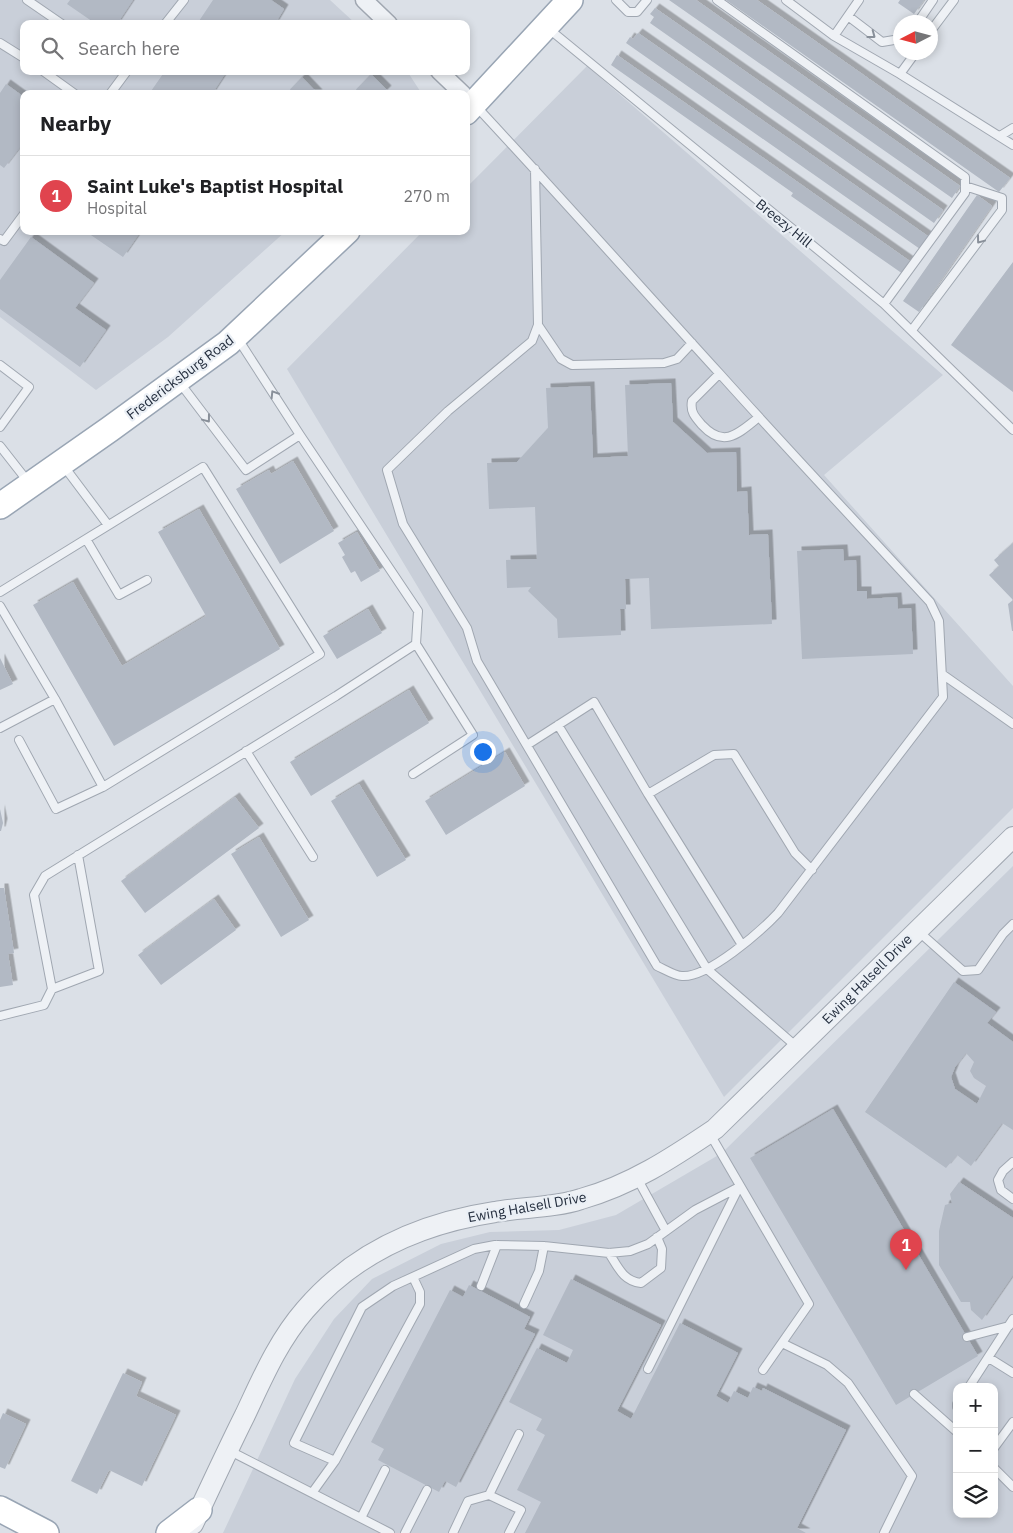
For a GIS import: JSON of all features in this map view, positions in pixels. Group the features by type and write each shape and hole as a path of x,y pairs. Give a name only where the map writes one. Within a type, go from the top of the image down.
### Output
{"main road":[{"path":"470,99 570,0"},
{"name":"Fredericksburg Road","path":"0,506 178,380 236,335 343,235"},
{"path":"0,1509 46,1533"},
{"path":"169,1533 200,1522"}],"street":[{"path":"364,0 386,20"},
{"path":"443,75 456,90"},
{"name":"Ewing Halsell Drive","path":"188,1533 200,1522 228,1450 271,1360 292,1326 323,1291 356,1264 420,1230 467,1217 579,1200 607,1191 637,1178 667,1161 709,1133 1013,836"}],"lane":[{"path":"28,0 56,20"},
{"path":"168,20 184,0"},
{"path":"616,0 628,12 637,12 647,0"},
{"path":"717,0 965,177 965,193 884,304"},
{"path":"786,0 834,36 900,74 1013,144"},
{"path":"834,36 859,0"},
{"path":"923,15 933,0"},
{"path":"938,21 954,0"},
{"path":"848,16 882,42 893,40"},
{"name":"Breezy Hill","path":"545,26 884,304 1013,430"},
{"path":"0,43 20,56"},
{"path":"900,74 910,60"},
{"path":"49,75 69,90"},
{"path":"113,90 124,75"},
{"path":"470,105 535,169 719,374 930,602 939,621 943,696 784,907 760,932 707,970 682,976 657,966 477,661 467,628 403,524 387,470 448,411 532,341 538,325 535,169"},
{"path":"1000,136 1013,128"},
{"path":"912,330 1002,210 1002,198 965,186"},
{"path":"1,242 20,219"},
{"path":"538,325 561,359 572,365 664,363 677,359 692,343"},
{"path":"236,335 300,435 418,611 416,644 473,735 413,774"},
{"path":"0,365 29,387 0,428"},
{"path":"719,374 692,401 693,415 710,434 720,438 738,434 759,417"},
{"path":"178,380 246,470 300,435"},
{"path":"0,446 30,485"},
{"path":"61,464 108,525"},
{"path":"0,592 203,467 320,654 103,787 56,809 19,740"},
{"path":"86,538 118,595 147,580"},
{"path":"0,606 55,699 103,787"},
{"path":"0,1016 44,1005 52,989 34,895 44,876 246,752 416,644"},
{"path":"942,674 1013,724"},
{"path":"0,728 55,699"},
{"path":"527,745 594,702 648,794 742,945"},
{"path":"558,725 707,970 798,1048"},
{"path":"246,752 313,857"},
{"path":"648,794 714,755 734,754 795,853 812,870"},
{"path":"52,989 99,971 78,855"},
{"path":"917,930 963,971 978,970 1003,934 1013,924"},
{"path":"709,1133 809,1304 763,1370"},
{"path":"1013,1162 1003,1170 998,1180 1001,1190 1013,1199"},
{"path":"637,1178 666,1231"},
{"path":"335,1461 294,1443 362,1307 393,1286 474,1249 496,1245 544,1246 609,1253 630,1251 648,1244 695,1210 739,1187"},
{"path":"648,1369 739,1187"},
{"path":"609,1253 623,1276 632,1282 641,1283 661,1268 662,1249 657,1237"},
{"path":"481,1286 496,1245"},
{"path":"524,1304 539,1271 544,1246"},
{"path":"312,1493 335,1461 420,1304 420,1292 413,1277"},
{"path":"967,1337 1011,1322"},
{"path":"972,1383 1011,1322"},
{"path":"782,1343 827,1365 848,1383 912,1476 884,1533"},
{"path":"989,1358 1013,1373"},
{"path":"914,1394 953,1428"},
{"path":"998,1443 1013,1422"},
{"path":"489,1495 519,1434"},
{"path":"228,1450 390,1533"},
{"path":"360,1518 385,1470"},
{"path":"998,1472 1013,1487"},
{"path":"405,1533 427,1490"},
{"path":"453,1533 468,1501 489,1495 521,1510 509,1533"}],"shaded area":[{"path":"0,0 330,0 352,20 20,20 20,75 410,75 419,90 20,90 20,235 282,235 168,337 96,390 0,317"},
{"path":"587,66 943,375 824,475 1013,686 1013,808 724,1097 287,369 419,235 470,235 470,184"},
{"path":"1013,866 1013,1533 223,1533 295,1379 334,1319 372,1279 441,1244 490,1232 559,1230 616,1215 722,1153"}],"building":[{"path":"70,0 133,0 120,20 90,20 67,4"},
{"path":"213,0 271,0 284,9 277,20 200,20"},
{"path":"669,0 696,0 960,186 952,198"},
{"path":"726,0 757,0 1010,178 999,192"},
{"path":"900,0 924,0 914,14 898,3"},
{"path":"655,8 943,210 934,223 650,23 654,17 650,14"},
{"path":"638,33 929,237 920,249 626,43 630,37 633,39"},
{"path":"617,55 911,262 903,274 791,196 793,193 611,65"},
{"path":"162,75 224,75 215,90 152,90"},
{"path":"372,75 387,90 356,90"},
{"path":"302,77 314,90 290,90"},
{"path":"6,84 20,94 20,147 4,168 0,165 0,93"},
{"path":"977,195 992,206 919,312 903,301"},
{"path":"91,235 138,235 123,257"},
{"path":"31,237 94,283 75,308 106,330 80,367 0,309 0,280"},
{"path":"1013,262 1013,392 951,345"},
{"path":"671,383 673,422 707,453 736,452 737,492 747,491 749,535 768,534 772,624 651,629 649,578 625,579 626,609 620,609 621,635 558,638 557,619 528,591 531,587 507,588 506,560 537,559 535,507 489,509 487,463 517,462 548,428 546,388 590,386 593,458 628,456 625,385"},
{"path":"293,461 334,531 280,564 236,489 269,470 271,474"},
{"path":"199,509 280,649 114,746 33,605 73,582 122,666 206,616 158,532"},
{"path":"357,532 380,571 361,582 355,571 351,573 342,557 345,555 338,543"},
{"path":"1013,543 1013,600 989,575 999,566 994,560"},
{"path":"843,549 844,561 856,560 857,591 867,591 867,599 897,597 898,609 911,608 913,654 802,659 797,551"},
{"path":"1013,600 1013,631 1012,631 1008,604"},
{"path":"368,609 382,633 337,659 323,636"},
{"path":"0,658 13,684 0,690"},
{"path":"409,690 429,723 311,796 290,762"},
{"path":"505,752 525,786 446,835 425,801"},
{"path":"359,784 406,860 377,877 331,801"},
{"path":"235,797 259,828 145,913 121,881"},
{"path":"0,809 3,823 1,831 0,831"},
{"path":"259,837 309,920 281,937 231,854"},
{"path":"0,888 4,888 14,953 8,954 13,985 0,987"},
{"path":"214,899 236,930 161,985 138,955"},
{"path":"954,982 996,1012 987,1023 1013,1042 1013,1130 1002,1123 971,1166 957,1155 946,1168 865,1112","holes":["966,1053 974,1062 970,1071 974,1078 986,1086 977,1104 955,1089 951,1077 955,1067"]},
{"path":"833,1109 978,1356 896,1405 750,1158"},
{"path":"959,1182 1013,1218 1013,1275 982,1320 971,1310 970,1302 961,1302 939,1265 939,1231 945,1205 952,1203 950,1194"},
{"path":"571,1279 661,1325 617,1411 631,1419 680,1323 738,1353 716,1396 728,1403 734,1391 748,1398 753,1387 762,1391 763,1388 846,1430 797,1528 806,1533 525,1533 541,1502 517,1490 545,1435 536,1430 542,1419 509,1402 537,1348 567,1363 573,1350 543,1335"},
{"path":"469,1285 530,1317 524,1329 535,1334 456,1487 445,1481 439,1492 378,1460 384,1449 371,1442 450,1290 463,1297"},
{"path":"123,1373 142,1382 136,1396 176,1415 142,1486 109,1470 97,1494 71,1481"},
{"path":"3,1413 26,1424 5,1469 0,1467 0,1420"}],"place":[{"name":"Saint Luke's Baptist Hospital","path":"906,1270"}]}
